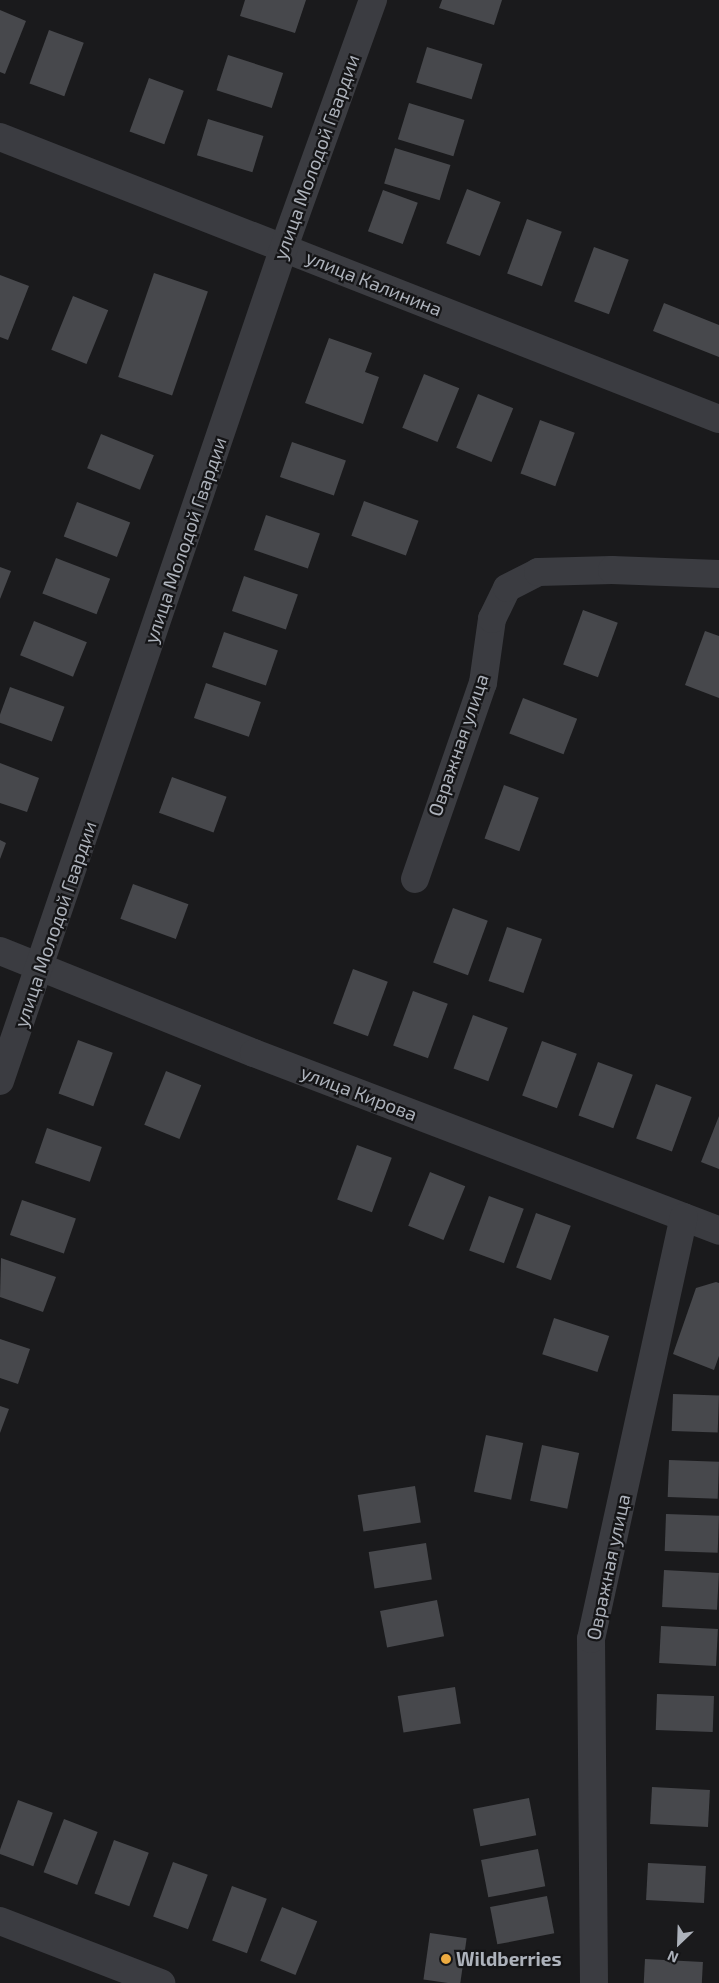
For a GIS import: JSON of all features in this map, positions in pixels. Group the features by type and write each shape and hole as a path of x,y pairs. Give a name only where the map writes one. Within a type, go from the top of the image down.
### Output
{"street":[{"name":"улица Молодой Гвардии","path":"0,1082 284,247 373,0"},
{"name":"улица Калинина","path":"0,137 719,419"},
{"name":"Овражная улица","path":"415,879 483,684 492,619 507,588 538,572 612,570 719,574"},
{"name":"улица Кирова","path":"0,952 254,1053 719,1231"},
{"name":"Овражная улица","path":"594,1983 591,1639 684,1217"},
{"path":"0,1921 161,1983"}],"building":[{"path":"245,0 306,0 295,33 240,16"},
{"path":"442,0 502,0 494,25 439,8"},
{"path":"0,10 26,21 5,74 0,72"},
{"path":"49,30 84,43 64,96 30,84"},
{"path":"427,47 482,64 472,99 416,82"},
{"path":"228,55 283,73 272,108 217,90"},
{"path":"149,78 184,91 164,144 130,132"},
{"path":"409,103 464,120 453,156 398,139"},
{"path":"208,119 263,136 252,172 197,155"},
{"path":"395,148 450,165 440,200 384,183"},
{"path":"467,189 501,202 480,256 446,243"},
{"path":"383,190 418,203 403,244 368,231"},
{"path":"527,219 562,232 542,286 507,274"},
{"path":"594,247 629,260 609,314 574,302"},
{"path":"154,273 208,292 172,396 118,377"},
{"path":"0,275 29,286 8,340 0,337"},
{"path":"73,296 108,310 87,364 51,350"},
{"path":"664,303 719,325 719,357 653,331"},
{"path":"329,338 372,353 365,372 379,377 363,424 305,403"},
{"path":"424,374 459,388 438,442 402,428"},
{"path":"478,394 513,408 492,462 456,448"},
{"path":"540,420 575,433 555,486 521,474"},
{"path":"101,434 154,455 140,490 87,468"},
{"path":"292,442 346,461 334,496 280,477"},
{"path":"364,501 419,521 406,556 351,536"},
{"path":"77,502 130,522 117,557 64,537"},
{"path":"266,515 320,534 308,569 254,550"},
{"path":"56,558 110,579 97,614 42,593"},
{"path":"0,567 11,571 0,599"},
{"path":"244,576 298,595 286,630 232,611"},
{"path":"583,610 618,623 598,677 563,665"},
{"path":"34,621 87,642 73,677 20,655"},
{"path":"705,631 719,636 719,698 685,685"},
{"path":"224,632 278,651 266,686 212,667"},
{"path":"206,683 261,702 249,737 194,718"},
{"path":"10,687 65,707 52,742 0,723 0,714"},
{"path":"523,698 577,719 564,754 509,733"},
{"path":"0,763 39,778 27,812 0,803"},
{"path":"172,777 227,797 214,833 159,813"},
{"path":"504,785 539,798 519,851 485,839"},
{"path":"0,840 6,843 0,859"},
{"path":"133,884 188,904 176,939 120,919"},
{"path":"453,908 488,921 468,975 433,963"},
{"path":"507,927 542,939 523,993 488,981"},
{"path":"353,969 388,982 368,1036 333,1024"},
{"path":"413,991 448,1004 428,1058 393,1046"},
{"path":"473,1015 508,1028 488,1081 454,1069"},
{"path":"78,1040 113,1053 93,1106 59,1094"},
{"path":"542,1041 577,1054 557,1108 522,1096"},
{"path":"598,1062 633,1075 613,1128 579,1116"},
{"path":"166,1071 201,1085 180,1139 144,1125"},
{"path":"656,1084 692,1097 672,1151 636,1139"},
{"path":"719,1116 719,1169 701,1162"},
{"path":"47,1128 102,1147 90,1182 35,1163"},
{"path":"357,1145 392,1158 372,1212 337,1200"},
{"path":"430,1172 465,1186 444,1240 408,1226"},
{"path":"489,1196 524,1209 504,1263 469,1251"},
{"path":"22,1200 76,1219 64,1254 10,1235"},
{"path":"536,1213 571,1226 551,1280 516,1268"},
{"path":"1,1258 56,1277 43,1312 0,1297"},
{"path":"716,1282 719,1283 719,1356 714,1370 673,1354 696,1288"},
{"path":"554,1318 609,1336 597,1372 542,1354"},
{"path":"0,1339 30,1349 18,1384 0,1378"},
{"path":"673,1394 719,1396 718,1433 672,1431"},
{"path":"0,1406 9,1409 0,1433"},
{"path":"486,1435 523,1443 511,1500 474,1492"},
{"path":"542,1445 579,1453 567,1509 530,1501"},
{"path":"669,1460 719,1462 718,1499 668,1497"},
{"path":"415,1486 421,1523 364,1532 358,1495"},
{"path":"666,1514 719,1516 718,1553 665,1551"},
{"path":"426,1543 432,1580 375,1589 369,1552"},
{"path":"664,1570 719,1573 717,1610 662,1607"},
{"path":"437,1600 444,1636 387,1647 380,1611"},
{"path":"661,1626 718,1629 716,1666 659,1663"},
{"path":"455,1687 461,1724 404,1733 398,1696"},
{"path":"657,1694 714,1696 713,1732 656,1730"},
{"path":"652,1787 710,1790 708,1827 650,1824"},
{"path":"529,1798 536,1835 480,1846 473,1809"},
{"path":"18,1800 53,1813 33,1866 0,1854"},
{"path":"64,1819 98,1832 77,1885 44,1872"},
{"path":"114,1840 149,1853 129,1906 95,1894"},
{"path":"538,1849 545,1886 488,1897 481,1860"},
{"path":"173,1862 208,1875 188,1929 153,1917"},
{"path":"648,1863 706,1866 704,1903 646,1900"},
{"path":"232,1886 267,1899 247,1953 212,1941"},
{"path":"547,1896 554,1933 497,1944 490,1907"},
{"path":"282,1907 317,1921 296,1975 260,1961"},
{"name":"Wildberries","path":"430,1933 467,1938 460,1983 423,1980"},
{"path":"645,1959 703,1962 702,1983 644,1983"}],"place":[{"name":"Wildberries","path":"446,1959"}]}
